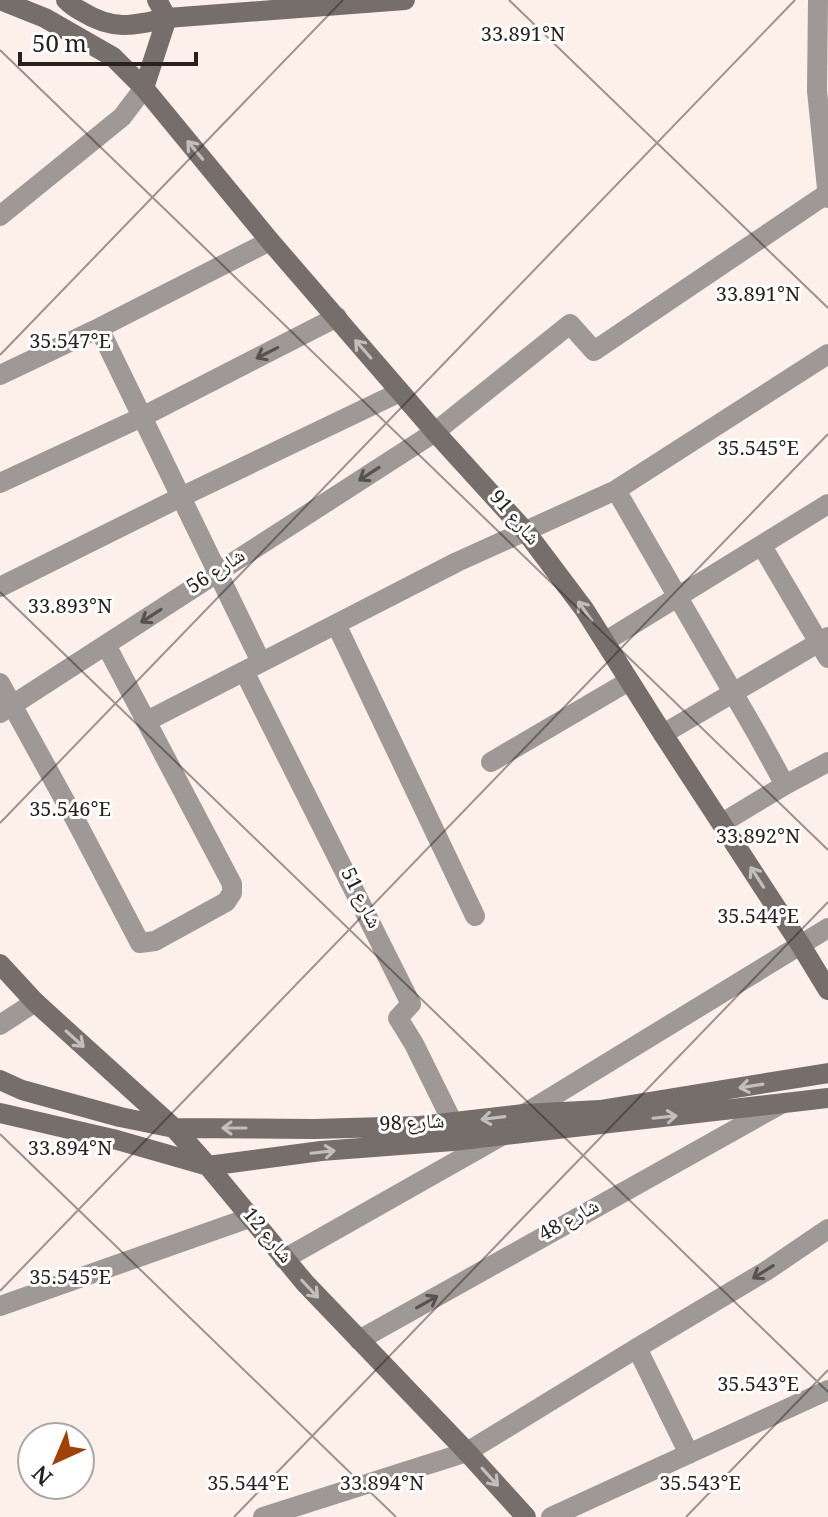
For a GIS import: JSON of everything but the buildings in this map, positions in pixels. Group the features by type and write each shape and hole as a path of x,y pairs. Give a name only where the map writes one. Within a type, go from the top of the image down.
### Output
{"street":[{"name":"شارع 91","path":"0,0 45,18 113,57 144,88 270,241 526,532 606,641 828,990"},
{"path":"66,0 94,19 117,26 141,24 162,9 405,0"},
{"path":"818,0 828,195"},
{"path":"0,216 122,117 144,88 162,9"},
{"name":"شارع 56","path":"6,710 435,432 570,324 594,351 828,195"},
{"path":"0,375 270,241"},
{"path":"0,483 142,417 337,317"},
{"path":"99,328 217,573 252,666"},
{"path":"147,721 457,562 616,490 828,354"},
{"path":"0,587 400,392"},
{"path":"616,490 785,785"},
{"path":"606,641 828,504"},
{"path":"663,734 825,646 762,546"},
{"path":"336,624 475,916"},
{"path":"0,683 6,710 76,821 140,943 155,941 226,902 232,893 232,884 106,645"},
{"name":"شارع 51","path":"252,666 411,1004 398,1018 453,1123"},
{"path":"491,762 629,681"},
{"path":"722,823 828,762"},
{"path":"524,1114 828,928"},
{"name":"شارع 12","path":"0,964 35,1002 174,1128 305,1283 526,1517"},
{"path":"0,1025 35,1002"},
{"name":"شارع 98","path":"0,1080 22,1090 120,1117 174,1128 314,1129 420,1126 524,1114 600,1110 828,1073"},
{"name":"شارع 98","path":"0,1113 117,1140 208,1166 321,1151 453,1141 828,1098"},
{"name":"شارع 48","path":"359,1340 781,1104"},
{"path":"284,1259 503,1135"},
{"path":"0,1306 249,1218"},
{"path":"263,1517 467,1452 766,1271 828,1229"},
{"path":"637,1348 689,1454"},
{"path":"551,1517 828,1390"}]}
